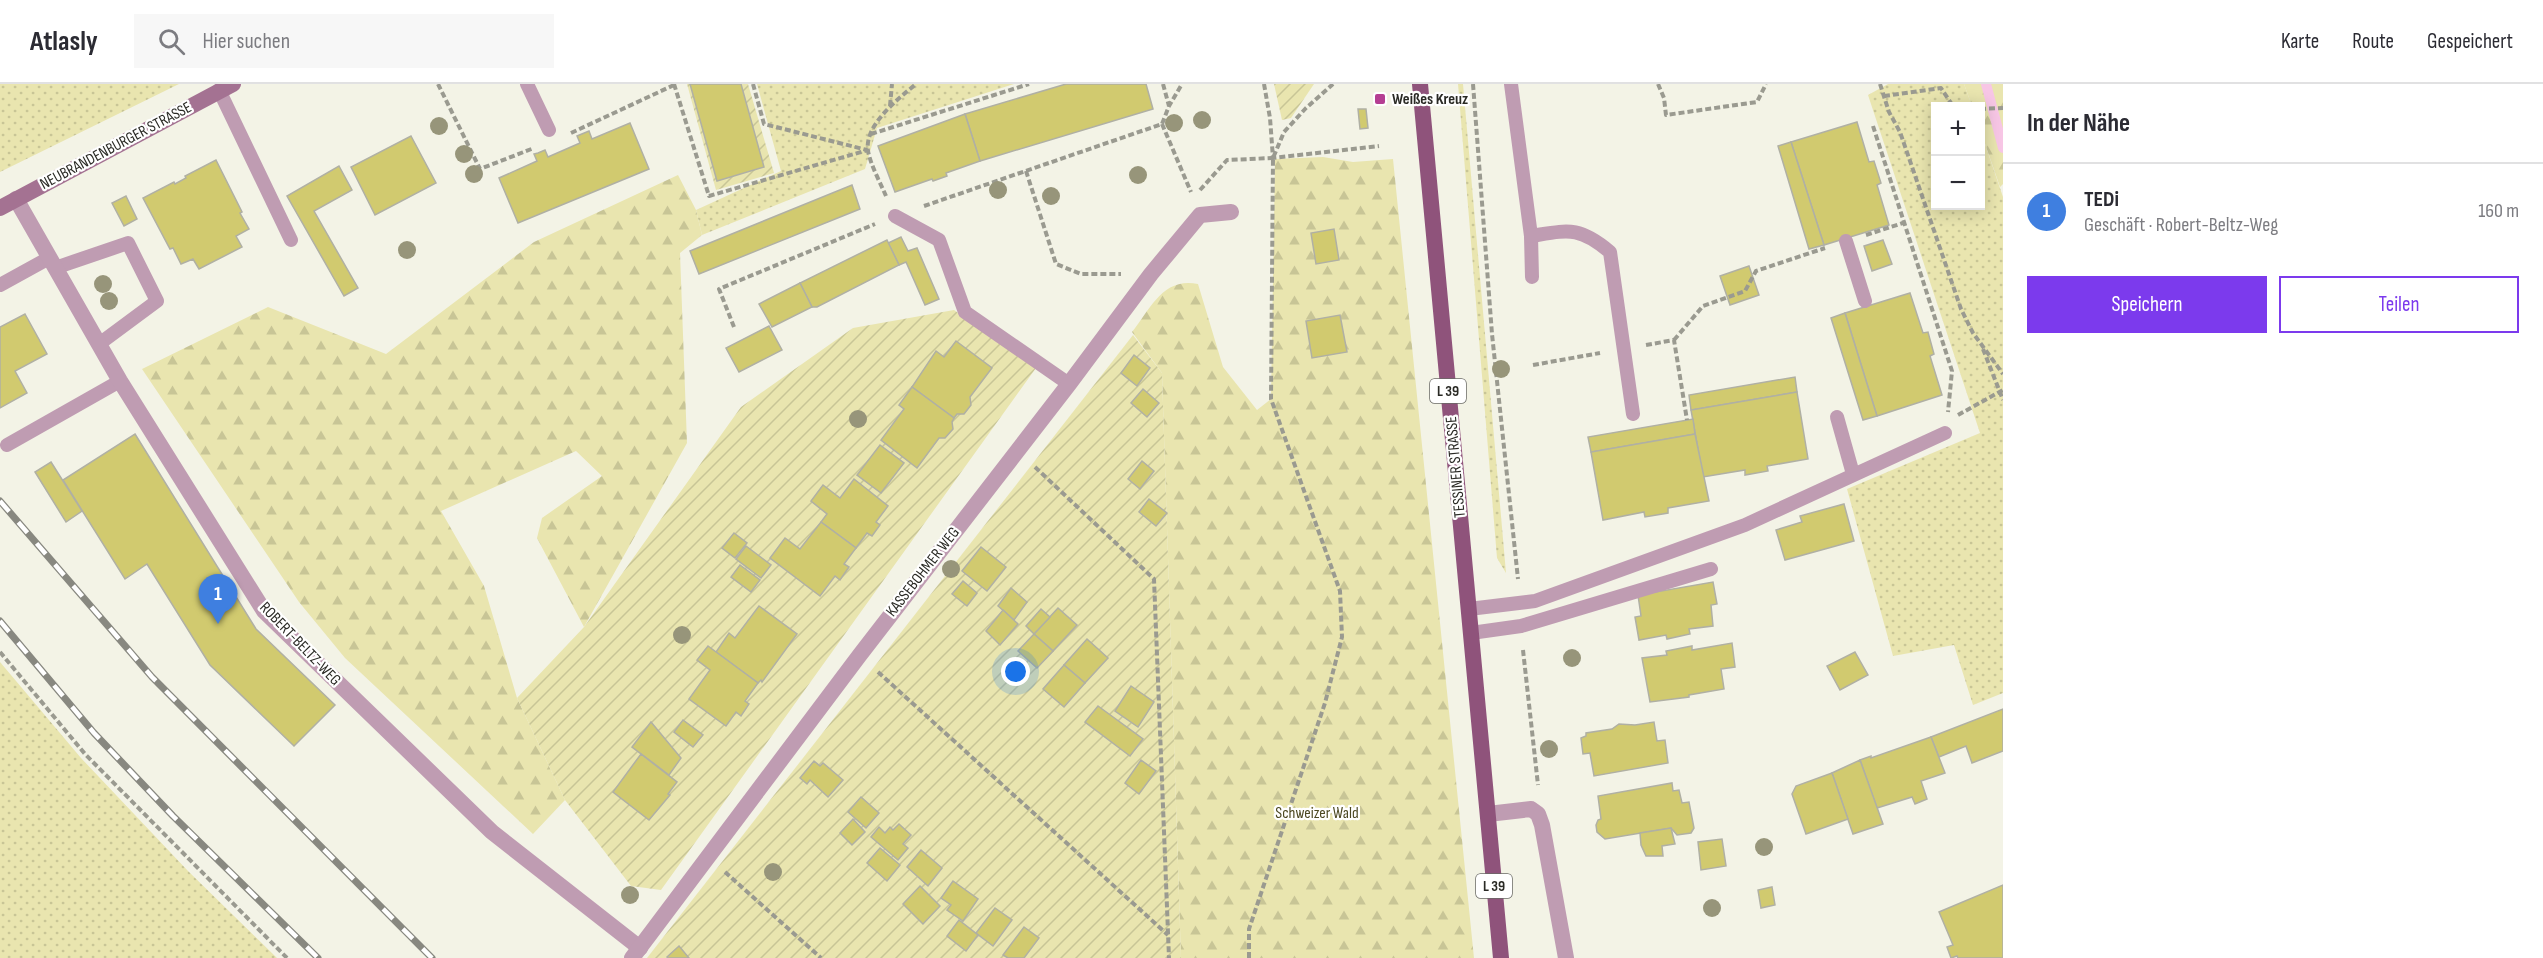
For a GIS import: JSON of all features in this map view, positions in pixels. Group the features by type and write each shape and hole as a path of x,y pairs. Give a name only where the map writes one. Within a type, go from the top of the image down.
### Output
{"main road":[{"name":"TESSINER STRASSE","path":"1420,84 1501,958"},
{"name":"NEUBRANDENBURGER STRASSE","path":"0,208 226,87"}],"street":[{"name":"ROBERT-BELTZ-WEG","path":"16,199 120,381 264,611 492,832 636,953"},
{"path":"1200,215 1231,212"},
{"name":"KASSEBOHMER WEG","path":"636,953 859,656 1151,274 1200,215"},
{"path":"1488,814 1531,809 1538,814 1542,825 1566,958"}],"lane":[{"path":"527,84 549,130"},
{"path":"1511,84 1531,236 1532,277"},
{"path":"226,87 291,240"},
{"path":"895,216 939,240 965,312 1069,384"},
{"path":"1531,236 1570,230 1595,239 1610,252 1633,414"},
{"path":"1846,242 1865,301"},
{"path":"0,285 52,263 128,243 157,301 99,344"},
{"path":"7,445 120,381"},
{"path":"1837,417 1853,474"},
{"path":"1469,609 1520,603 1568,590 1745,525 1946,427"},
{"path":"1471,633 1521,626 1711,569"}],"path":[{"path":"674,84 709,196 868,150"},
{"path":"753,84 764,124 868,150"},
{"path":"890,106 892,84"},
{"path":"895,216 868,150 870,134 890,106 916,84"},
{"path":"870,134 1029,84"},
{"path":"1163,84 1169,106"},
{"path":"1182,84 1162,124 1200,215"},
{"path":"1249,958 1249,929 1325,703 1342,637 1340,591 1271,399 1273,158 1270,118 1264,84"},
{"path":"1273,158 1284,132 1333,84"},
{"path":"1473,84 1492,334 1520,603"},
{"path":"1658,84 1664,98 1666,115 1757,102 1766,84"},
{"path":"1880,84 1961,309 1980,343 2002,391 2003,400"},
{"path":"1884,96 1941,88 1950,102"},
{"path":"1985,109 2003,108"},
{"path":"734,327 719,289 895,216 1162,124"},
{"path":"1873,126 1952,371 1946,427"},
{"path":"1273,158 1379,146"},
{"path":"1026,171 1056,264 1081,274 1151,274"},
{"path":"1674,340 1703,306 1745,291 1756,271 1903,223"},
{"path":"1980,343 2003,374"},
{"path":"1946,427 2002,391"},
{"path":"1017,451 1154,579 1169,958"},
{"path":"1521,626 1542,825"},
{"path":"0,652 85,754 287,958"},
{"path":"859,656 1168,936"},
{"path":"708,857 821,958"}],"green space":[{"path":"0,84 179,84 0,172"},
{"path":"687,84 748,84 774,173 716,190"},
{"path":"757,84 1014,84 877,128 865,169 702,235 696,210 781,171"},
{"path":"1274,84 1314,84 1291,118 1282,120"},
{"path":"1458,84 1463,84 1506,573 1497,558"},
{"path":"1888,84 1964,84 1971,102 1931,102 1931,210 1985,210 1985,144 2003,197 2003,693 1973,705 1954,645 1893,656 1847,489 1980,433 1868,95"},
{"path":"1964,84 2003,84 2003,184 2000,187 1985,144 1985,102 1971,102"},
{"name":"Schweizer Wald","path":"1323,157 1353,162 1393,159 1474,958 1181,958 1162,373 1132,332 1152,304 1167,290 1186,283 1198,284 1223,367 1257,410 1271,399 1275,159"},
{"path":"678,175 696,210 702,235 680,253 687,443 584,627 537,538 542,518 602,476 576,451 441,511 484,586 517,698 565,800 533,834 345,658 299,602 142,369 268,307 386,354 534,242"},
{"path":"954,310 1036,368 661,890 631,886 565,800 517,698 584,627 741,407 853,328"},
{"path":"1133,335 1162,373 1181,958 647,958"},
{"path":"0,662 81,758 188,871 277,958 0,958"}],"building":[{"path":"690,84 741,84 764,167 717,181"},
{"path":"1066,84 1146,84 1153,109 980,161 965,114"},
{"path":"1358,109 1366,109 1368,128 1360,129"},
{"path":"965,114 980,161 946,173 947,176 895,192 878,146"},
{"path":"1857,122 1869,162 1874,161 1881,183 1877,185 1889,225 1824,245 1791,142"},
{"path":"630,123 649,169 518,223 499,178 537,161 534,154 545,150 548,157 580,143 577,136 589,131 592,139"},
{"path":"411,136 436,183 375,215 351,167"},
{"path":"1791,142 1824,245 1809,249 1778,146"},
{"path":"216,160 249,229 236,236 242,247 199,269 193,259 181,264 173,248 170,249 143,198 174,182 175,184 186,178 185,176"},
{"path":"339,166 352,190 314,211 358,288 344,296 287,196"},
{"path":"852,185 860,209 699,274 690,251"},
{"path":"126,196 137,219 124,226 112,203"},
{"path":"1334,229 1339,260 1316,264 1311,233"},
{"path":"901,237 908,251 917,248 939,299 925,305 906,262 899,265 888,243"},
{"path":"887,240 899,265 817,307 812,307 800,283"},
{"path":"1883,240 1892,264 1872,271 1864,246"},
{"path":"1749,266 1759,295 1730,305 1720,276"},
{"path":"800,283 812,307 772,327 759,304"},
{"path":"1910,293 1923,333 1928,332 1934,354 1930,356 1942,395 1877,416 1845,313"},
{"path":"1845,313 1877,416 1863,420 1831,318"},
{"path":"25,314 47,354 15,371 27,393 0,408 0,327"},
{"path":"1340,315 1347,352 1312,358 1306,321"},
{"path":"769,326 782,350 739,372 726,348"},
{"path":"956,341 992,368 970,397 971,405 964,414 957,414 954,418 912,387 936,351 944,357"},
{"path":"1134,355 1150,368 1137,386 1121,373"},
{"path":"1795,377 1797,392 1691,410 1689,395"},
{"path":"912,387 954,418 953,429 945,438 939,438 917,468 881,440 904,409 899,405"},
{"path":"1143,389 1159,403 1147,417 1131,403"},
{"path":"1797,392 1808,459 1767,466 1768,471 1745,475 1745,470 1703,477 1691,410"},
{"path":"1693,419 1695,434 1591,452 1588,437"},
{"path":"135,434 256,629 335,705 294,746 210,665 147,564 125,579 63,480"},
{"path":"1695,434 1709,501 1668,508 1668,513 1645,517 1644,512 1603,520 1591,452"},
{"path":"880,445 904,463 881,493 857,475"},
{"path":"1142,461 1154,471 1140,489 1128,479"},
{"path":"51,462 82,511 66,522 35,472"},
{"path":"854,479 888,506 876,522 880,525 872,536 867,533 856,548 821,522 827,514 811,501 823,485 840,498"},
{"path":"1149,499 1167,513 1156,526 1139,512"},
{"path":"1844,504 1854,541 1785,560 1776,530 1802,522 1800,516"},
{"path":"821,522 856,548 844,564 849,567 840,580 835,576 820,596 770,558 785,538 800,549"},
{"path":"734,533 747,543 735,558 722,548"},
{"path":"746,546 771,565 761,578 736,559"},
{"path":"981,547 1006,567 987,591 962,571"},
{"path":"740,565 760,580 751,592 731,577"},
{"path":"963,581 977,593 967,606 952,594"},
{"path":"1713,582 1717,604 1711,605 1713,626 1689,629 1690,634 1667,639 1666,635 1639,640 1635,617 1641,616 1638,595"},
{"path":"1011,588 1027,602 1014,620 998,606"},
{"path":"759,606 797,634 762,682 761,680 758,683 716,652 729,633 735,638"},
{"path":"1058,608 1077,625 1053,651 1034,634"},
{"path":"1041,609 1050,617 1034,634 1026,626"},
{"path":"1003,610 1018,624 1000,645 986,631"},
{"path":"1034,634 1053,651 1037,668 1018,651"},
{"path":"1087,639 1108,658 1085,683 1064,665"},
{"path":"1732,643 1735,667 1721,669 1724,689 1689,695 1689,697 1650,702 1642,658 1667,655 1666,651 1692,646 1692,650"},
{"path":"708,646 758,683 745,701 749,704 741,716 736,712 726,726 689,699 710,670 697,660"},
{"path":"1855,652 1868,675 1840,690 1827,666"},
{"path":"1064,665 1085,683 1064,707 1043,689"},
{"path":"1131,686 1154,702 1138,727 1115,711"},
{"path":"1098,706 1143,739 1130,756 1085,722"},
{"path":"2003,709 2003,751 1972,763 1966,746 1939,757 1931,737"},
{"path":"683,720 703,735 693,747 674,732"},
{"path":"651,722 681,758 669,775 632,747"},
{"path":"1654,722 1657,741 1665,740 1668,763 1594,776 1590,753 1583,754 1581,738 1586,736 1586,733 1612,729 1619,724 1635,725"},
{"path":"1931,737 1945,773 1921,781 1927,799 1915,804 1912,797 1877,808 1860,760"},
{"path":"641,754 677,782 668,794 670,795 649,820 613,792"},
{"path":"1141,760 1156,771 1139,794 1125,783"},
{"path":"1860,760 1883,824 1853,834 1832,773"},
{"path":"814,761 820,766 823,763 843,780 828,797 810,780 807,784 800,778"},
{"path":"1832,773 1848,819 1806,834 1792,794 1796,786"},
{"path":"1672,783 1673,791 1679,790 1682,803 1689,802 1694,828 1691,833 1677,835 1671,828 1605,839 1597,832 1596,825 1601,819 1598,796"},
{"path":"861,797 879,813 866,828 848,812"},
{"path":"853,819 865,832 852,845 840,833"},
{"path":"899,824 911,835 903,844 908,848 898,860 871,837 879,827 885,833 890,827 893,830"},
{"path":"1671,828 1675,844 1662,846 1663,856 1646,856 1641,845 1640,833"},
{"path":"1722,839 1726,866 1701,870 1698,842"},
{"path":"880,848 900,865 887,881 867,863"},
{"path":"921,850 942,868 928,886 907,867"},
{"path":"953,881 978,899 963,921 947,910 951,905 941,898"},
{"path":"2003,885 2003,958 1958,958 1957,956 1951,958 1947,947 1953,945 1939,912"},
{"path":"920,886 940,906 923,924 903,904"},
{"path":"1772,887 1775,905 1761,908 1758,890"},
{"path":"995,908 1012,920 993,946 976,933"},
{"path":"959,920 978,935 966,951 947,936"},
{"path":"1024,927 1039,938 1024,958 1008,958 1003,955"},
{"path":"679,946 689,958 667,957"}],"waterway":[{"path":"1986,84 2003,148"}],"railway":[{"path":"0,501 152,677 432,958"},
{"path":"0,621 94,733 173,816 318,958"}],"place":[{"name":"Weißes Kreuz","path":"1380,99"},
{"name":"TEDi","path":"218,624"}]}
